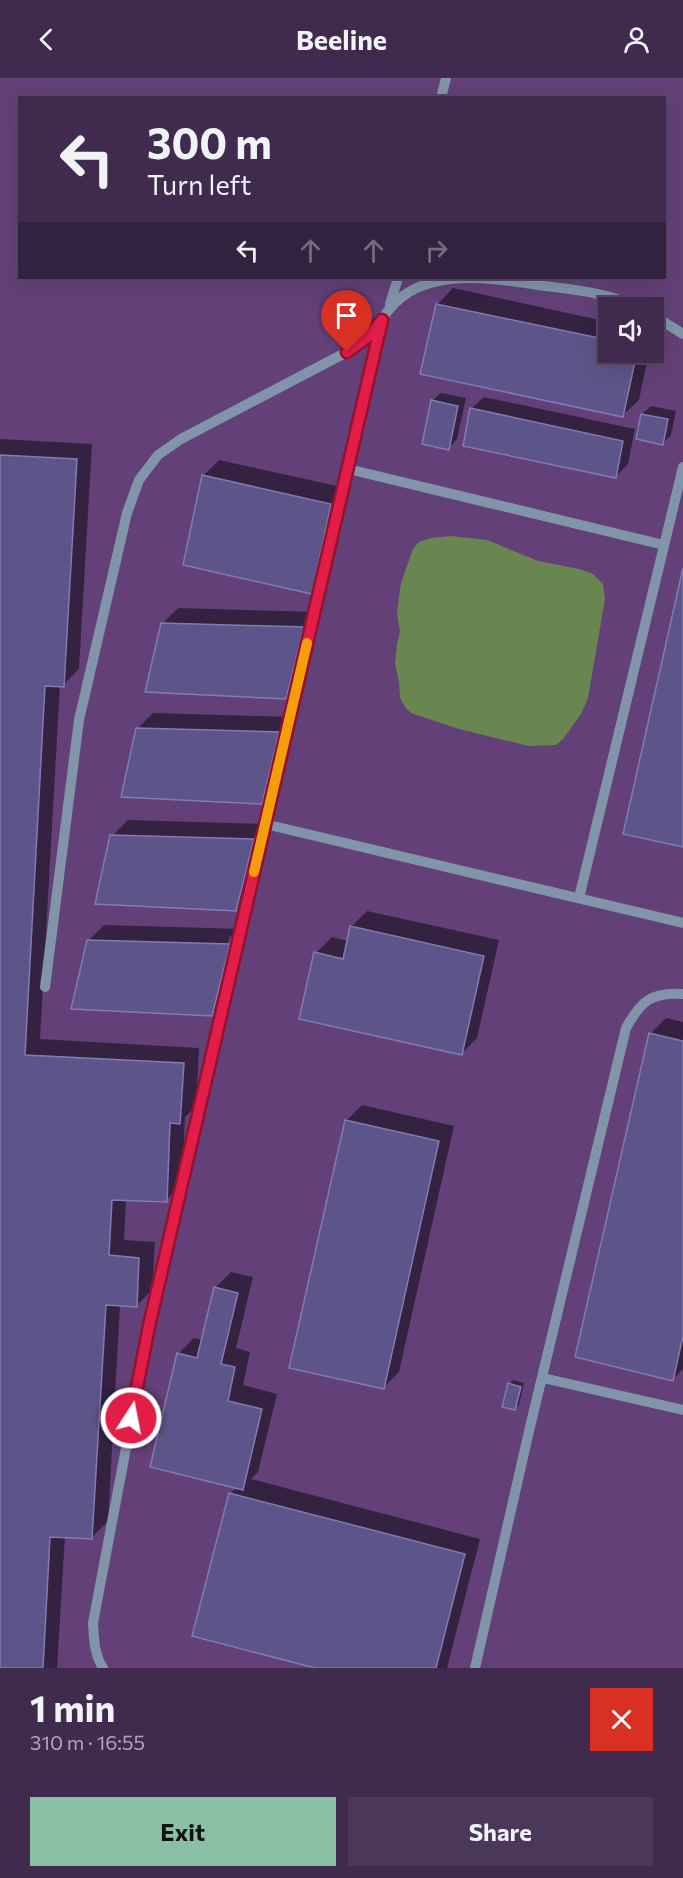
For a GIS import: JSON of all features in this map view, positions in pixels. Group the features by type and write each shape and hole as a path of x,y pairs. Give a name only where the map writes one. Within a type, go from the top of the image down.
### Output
{"lane":[{"path":"442,96 446,78"},
{"path":"45,987 79,720 127,513 140,480 158,455 181,439 347,352 369,336 389,308 398,279"},
{"path":"389,308 401,296 417,288 454,279"},
{"path":"501,279 591,292 609,297"},
{"path":"103,1668 98,1660 94,1643 93,1623 144,1349 382,320"},
{"path":"664,322 683,334"},
{"path":"579,898 683,467"},
{"path":"348,469 664,545"},
{"path":"265,824 683,923"},
{"path":"475,1668 626,1028 636,1009 650,999 670,993 683,994"},
{"path":"543,1378 683,1410"}],"shaded area":[{"path":"0,78 683,78 683,1668 0,1668"},
{"path":"451,536 487,540 538,561 579,569 593,574 603,584 605,599 588,698 581,714 556,745 529,746 459,729 411,713 400,698 395,664 400,632 397,613 401,583 413,549 419,542"}],"building":[{"path":"436,304 598,338 598,363 635,363 623,417 420,374"},
{"path":"431,400 458,406 449,450 422,444"},
{"path":"470,408 623,441 616,478 463,446"},
{"path":"641,414 668,419 663,445 636,439"},
{"path":"0,455 77,459 64,687 45,686 25,1055 184,1063 180,1124 170,1123 167,1202 112,1200 109,1255 139,1258 137,1307 106,1305 92,1539 50,1537 43,1668 0,1668"},
{"path":"202,475 331,504 312,594 183,565"},
{"path":"683,568 683,847 623,834"},
{"path":"161,623 304,627 286,699 145,692"},
{"path":"136,728 279,732 262,804 121,797"},
{"path":"110,835 254,839 236,911 95,904"},
{"path":"350,926 484,956 462,1055 299,1019 314,952 343,959"},
{"path":"87,940 230,944 212,1016 71,1009"},
{"path":"649,1033 683,1041 683,1336 673,1381 575,1357"},
{"path":"345,1120 439,1141 384,1389 289,1368"},
{"path":"214,1287 238,1293 221,1364 235,1367 228,1401 262,1409 243,1490 150,1467 177,1353 197,1358"},
{"path":"508,1383 521,1387 515,1410 502,1407"},
{"path":"229,1493 465,1554 436,1668 315,1668 192,1636"}],"slow traffic":[{"path":"254,872 307,643"}],"route":[{"path":"131,1418 149,1326 382,320 369,336 347,352"}]}
